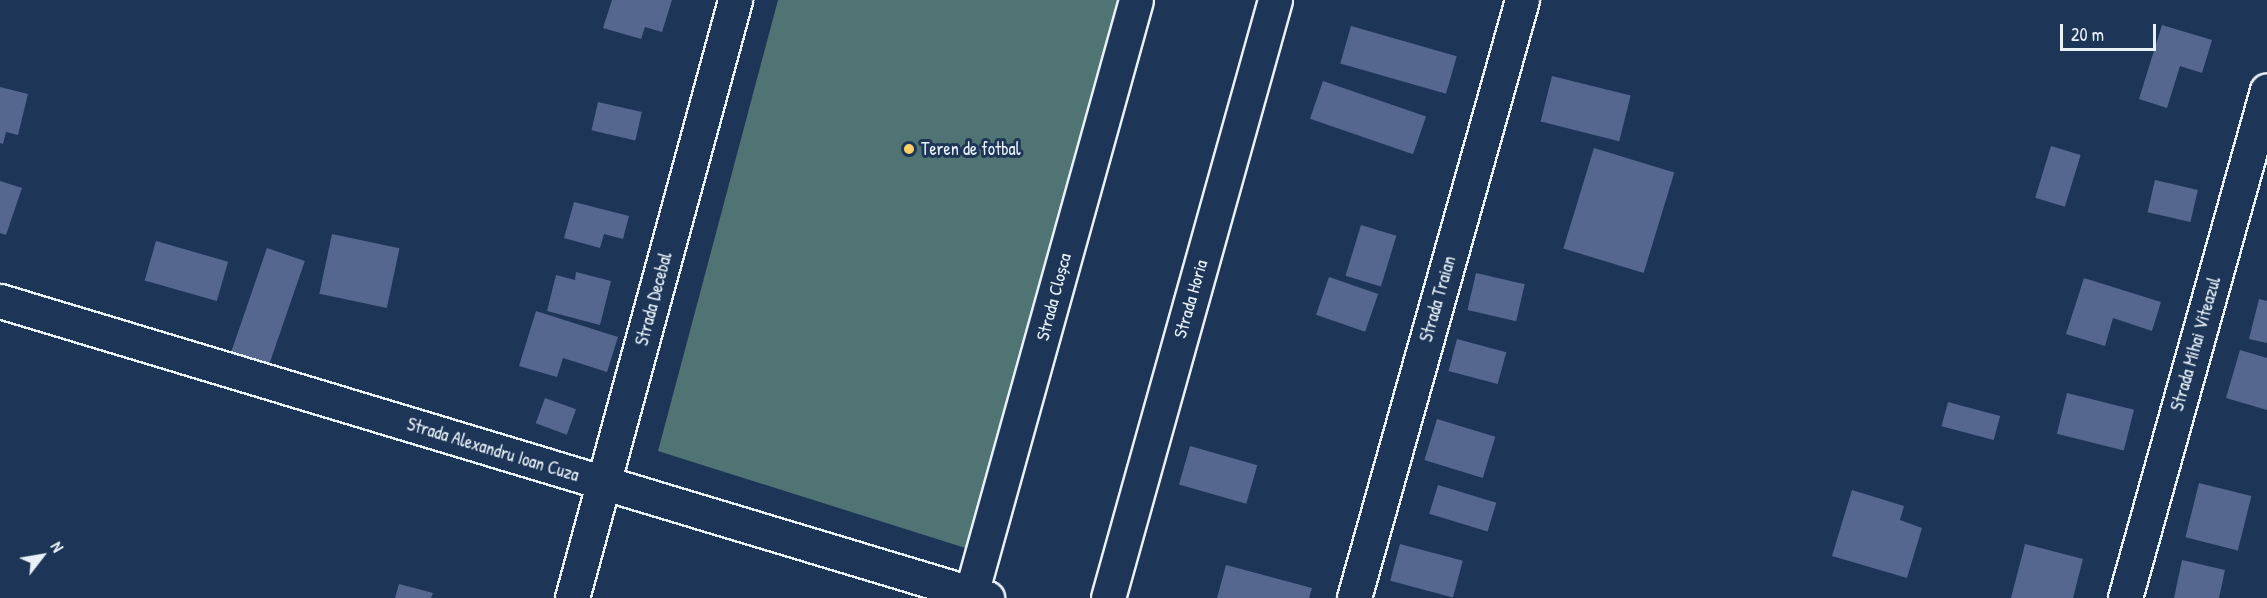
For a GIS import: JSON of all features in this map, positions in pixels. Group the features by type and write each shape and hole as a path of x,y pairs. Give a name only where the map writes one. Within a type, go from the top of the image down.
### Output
{"street":[{"name":"Strada Decebal","path":"572,598 735,0"},
{"name":"Strada Cloșca","path":"979,596 1136,0"},
{"name":"Strada Horia","path":"1108,598 1275,0"},
{"name":"Strada Traian","path":"1354,598 1522,0"},
{"name":"Strada Mihai Viteazul","path":"2125,598 2267,90"},
{"name":"Strada Alexandru Ioan Cuza","path":"0,301 979,596"}],"green space":[{"name":"Teren de fotbal","path":"778,0 1121,0 975,551 658,451"}],"building":[{"path":"612,0 672,0 662,32 645,27 641,39 603,28"},
{"path":"2162,25 2212,40 2202,73 2180,66 2167,108 2139,99"},
{"path":"1351,26 1457,56 1446,94 1340,63"},
{"path":"1552,76 1631,96 1619,141 1541,122"},
{"path":"1323,81 1426,116 1413,154 1310,119"},
{"path":"0,87 28,94 18,135 6,132 3,144 0,143"},
{"path":"598,102 642,112 635,140 591,130"},
{"path":"2051,146 2081,155 2065,207 2035,198"},
{"path":"1594,148 1674,173 1644,273 1563,248"},
{"path":"2155,180 2198,190 2190,222 2148,212"},
{"path":"0,181 22,188 6,235 0,233"},
{"path":"574,202 629,216 623,239 604,234 600,248 564,238"},
{"path":"1361,225 1396,236 1381,287 1346,276"},
{"path":"332,234 399,248 387,308 319,294"},
{"path":"156,241 228,262 217,301 145,280"},
{"path":"267,248 305,261 269,364 232,351"},
{"path":"576,272 611,281 600,325 547,311 556,275 575,280"},
{"path":"1476,273 1525,284 1516,321 1467,310"},
{"path":"1329,277 1378,294 1365,332 1316,315"},
{"path":"2084,278 2161,302 2152,331 2113,318 2105,346 2066,334"},
{"path":"2259,299 2267,301 2267,343 2249,339"},
{"path":"536,311 618,337 607,372 563,358 557,377 519,366"},
{"path":"1457,339 1506,352 1498,384 1448,371"},
{"path":"2240,350 2267,358 2267,410 2226,398"},
{"path":"2067,393 2134,410 2124,450 2057,434"},
{"path":"545,398 576,409 567,435 536,423"},
{"path":"1948,402 2000,416 1994,440 1942,426"},
{"path":"1437,419 1495,437 1483,478 1424,460"},
{"path":"1190,446 1257,465 1246,504 1179,484"},
{"path":"2199,483 2251,496 2238,550 2185,537"},
{"path":"1438,485 1496,503 1488,532 1429,514"},
{"path":"1852,490 1904,506 1900,520 1922,528 1907,578 1832,556"},
{"path":"1400,544 1463,561 1453,598 1390,581"},
{"path":"2025,544 2083,559 2073,598 2011,598"},
{"path":"2182,560 2225,570 2219,598 2174,598"},
{"path":"1226,565 1312,588 1309,598 1217,598"},
{"path":"399,584 433,593 431,598 395,598"}],"place":[{"name":"Teren de fotbal","path":"909,149"}]}
